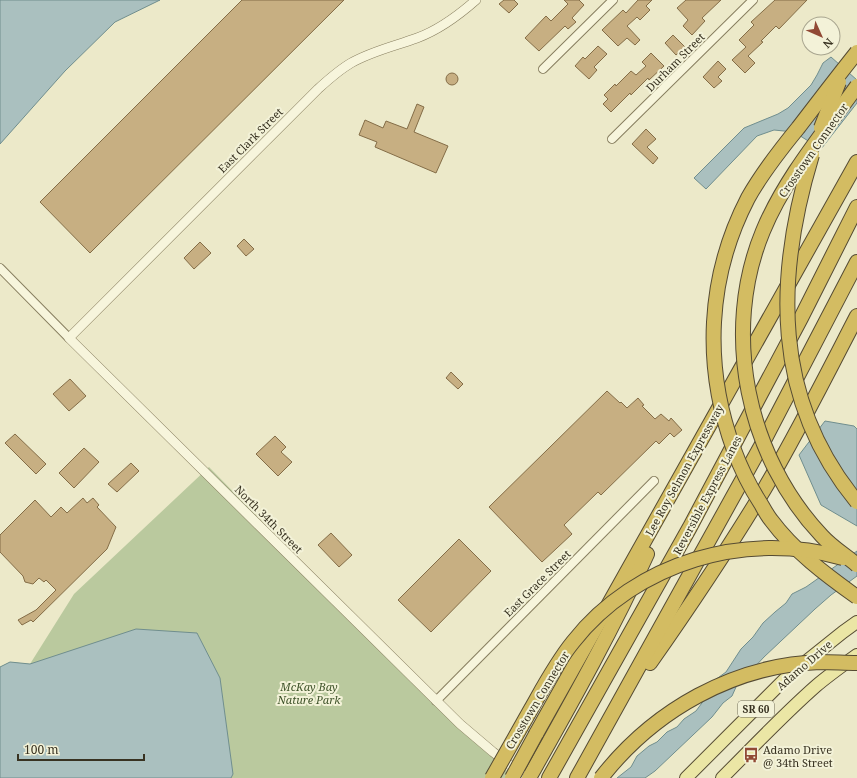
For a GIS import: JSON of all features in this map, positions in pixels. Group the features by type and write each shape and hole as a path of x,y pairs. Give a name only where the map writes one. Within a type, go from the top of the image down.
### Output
{"highway":[{"path":"857,44 826,114 811,156 793,234 788,270 787,321 789,345 794,371 807,416 824,452 838,476 857,502"},
{"path":"857,52 770,164 749,198 732,235 721,270 715,301 713,337 717,386 723,417 741,468 754,493 771,520 786,538 809,560 857,597"},
{"name":"Crosstown Connector","path":"857,86 789,181 770,216 752,264 746,295 743,337 749,396 758,429 772,462 787,490 810,522 832,545 857,563"},
{"name":"Lee Roy Selmon Expressway","path":"512,778 857,162"},
{"name":"Reversible Express Lanes","path":"549,778 690,527 801,318 857,207"},
{"path":"577,777 760,448 857,262"},
{"path":"614,712 645,670 741,528 789,445 857,316"},
{"path":"528,778 548,745 620,610 649,549 672,493"},
{"name":"Crosstown Connector","path":"492,778 543,687 573,642 601,612 634,588 658,574 684,562 712,554 734,550 766,548 795,549 842,557 857,563"},
{"path":"601,778 626,748 650,727 679,706 716,687 751,673 794,665 819,662 857,663"}],"main road":[{"name":"Adamo Drive","path":"690,774 788,676 857,622"},
{"name":"SR 60","path":"722,778 816,686 857,655"}],"street":[{"name":"East Clark Street","path":"69,338 336,72 367,55 419,37 438,28 458,15 475,0"},
{"path":"543,69 613,0"},
{"name":"Durham Street","path":"612,139 753,0"},
{"name":"North 34th Street","path":"0,268 436,701 493,752 528,778"},
{"name":"East Grace Street","path":"436,701 654,481"}],"green space":[{"name":"McKay Bay Nature Park","path":"209,467 514,778 0,778 0,667 10,662 30,664 74,594"}],"shaded area":[{"path":"0,0 160,0 115,22 65,71 0,144"},
{"path":"831,57 857,80 857,103 821,149 794,132 774,130 757,136 706,189 694,178 744,128 778,114 788,108 811,85 823,63"},
{"path":"825,421 854,426 857,429 857,526 821,505 799,455"},
{"path":"857,551 857,576 831,595 764,657 736,687 732,696 723,703 712,717 655,771 645,778 617,778 631,767 637,756 696,711 710,692 715,680 726,672 741,649 753,637 763,623 786,603 792,594 806,587"},
{"path":"136,629 197,633 220,678 233,774 231,778 0,778 0,667 10,662 30,664"}],"building":[{"path":"242,0 344,0 90,253 40,202"},
{"path":"504,0 514,0 518,4 509,13 499,4"},
{"path":"564,0 579,0 584,5 572,18 576,22 568,29 565,26 539,51 525,38 546,16 551,21 568,4"},
{"path":"638,0 652,0 646,6 650,10 640,20 637,17 627,26 640,40 635,45 627,38 618,46 602,30 623,10 626,13"},
{"path":"686,0 721,0 702,18 705,21 692,35 683,26 688,20 677,8"},
{"path":"775,0 807,0 779,29 776,26 761,41 763,42 748,56 755,63 745,73 732,60 746,47 739,40 754,25 751,22"},
{"path":"673,35 685,47 676,55 665,43"},
{"path":"598,46 607,54 594,67 597,70 589,79 575,66 583,57 585,59"},
{"path":"651,53 664,66 649,80 648,78 631,95 630,93 611,112 603,104 608,99 604,95 615,84 616,86 631,71 636,75 646,66 642,62"},
{"path":"718,61 726,69 718,77 722,81 714,88 703,77"},
{"path":"454,73 457,74 457,84 450,85 447,84 446,77 447,74"},
{"path":"417,104 424,107 414,132 448,146 436,173 375,147 377,142 359,135 365,120 383,128 386,121 407,129"},
{"path":"646,129 656,139 647,147 658,158 653,164 632,144"},
{"path":"244,239 254,249 246,256 237,246"},
{"path":"200,242 211,253 194,269 184,258"},
{"path":"451,372 463,384 458,389 446,378"},
{"path":"70,379 86,396 69,411 53,394"},
{"path":"607,391 627,408 638,398 644,405 642,406 655,419 661,414 669,421 671,418 682,430 674,437 670,433 659,444 656,441 601,495 598,492 564,525 572,534 542,562 489,507"},
{"path":"15,434 46,464 36,474 5,443"},
{"path":"275,436 286,447 281,452 292,462 278,476 256,454"},
{"path":"84,448 99,462 74,488 59,473"},
{"path":"131,463 139,471 117,492 108,484"},
{"path":"83,498 87,503 93,498 99,505 97,507 116,527 107,549 33,622 31,620 22,625 18,620 36,610 56,590 46,580 44,582 39,578 33,584 25,582 23,576 0,552 0,535 35,500 51,517 61,507 67,513"},
{"path":"331,533 352,555 339,567 318,545"},
{"path":"459,539 491,571 431,632 398,600"}],"place":[{"name":"Adamo Drive @ 34th Street","path":"751,755"}]}
